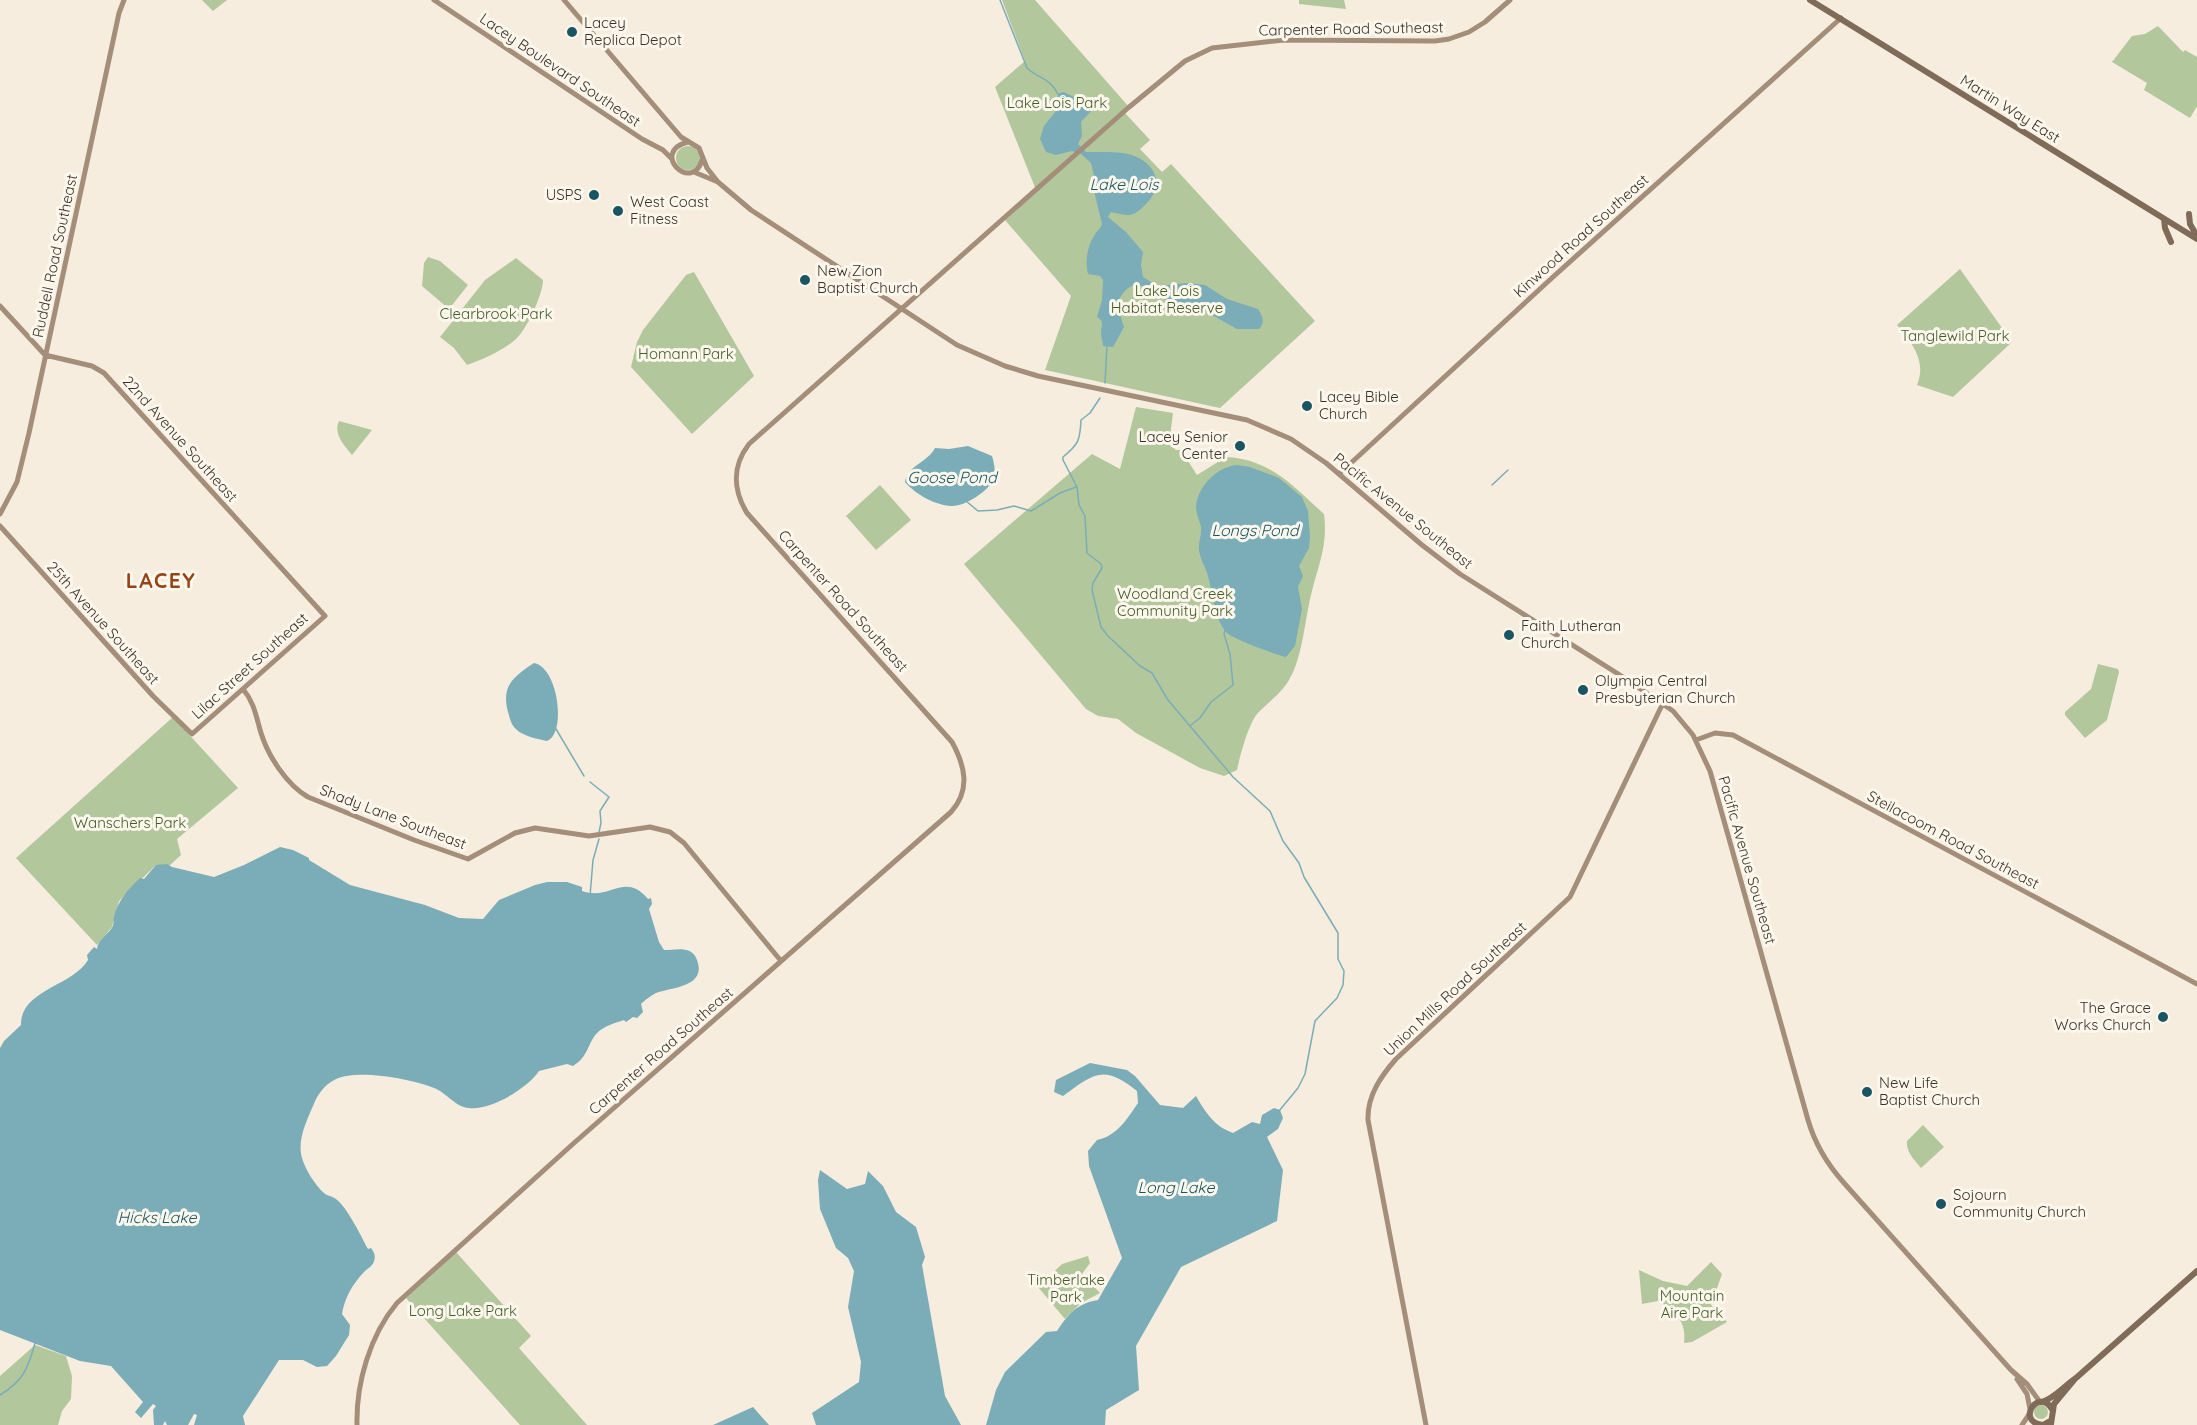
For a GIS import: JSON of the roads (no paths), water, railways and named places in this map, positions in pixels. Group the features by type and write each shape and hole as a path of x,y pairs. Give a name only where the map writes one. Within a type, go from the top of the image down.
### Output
{"main road":[{"name":"Martin Way East","path":"1810,0 2164,219 2197,237"},
{"path":"2189,214 2190,224 2197,237"},
{"path":"2164,219 2171,242"},
{"path":"2076,1378 2069,1389 2056,1400 2050,1423 2040,1425 2032,1421 2030,1411 2035,1404 2052,1398 2197,1271"},
{"path":"2041,1402 2049,1405 2053,1411"}],"street":[{"name":"Ruddell Road Southeast","path":"0,514 17,482 123,0"},
{"name":"Lacey Boulevard Southeast","path":"434,0 642,139 663,150 672,159"},
{"path":"564,0 681,137 699,148 703,158 701,165 694,172 687,173 680,171 672,159 676,147 688,142"},
{"name":"Carpenter Road Southeast","path":"357,1425 358,1398 369,1356 384,1319 397,1303 568,1148 951,813 963,790 963,766 952,742 747,513 735,486 739,460 749,444 1173,69 1195,55 1212,48 1284,40 1435,41 1469,32 1485,22 1510,0"},
{"name":"Kinwood Road Southeast","path":"1339,474 1553,277 1841,18"},
{"name":"Pacific Avenue Southeast","path":"703,158 707,168 718,182 751,210 957,345 1011,369 1230,416 1264,426 1306,448 1460,574 1663,703 1683,721 1696,740 1710,771 1786,1046 1815,1141 1839,1179 2041,1402"},
{"name":"Pacific Avenue Southeast","path":"694,172 718,182"},
{"path":"0,306 45,355"},
{"name":"22nd Avenue Southeast","path":"45,355 92,366 104,373 325,616"},
{"name":"25th Avenue Southeast","path":"0,526 153,696 192,734"},
{"name":"Lilac Street Southeast","path":"192,734 325,616"},
{"name":"Shady Lane Southeast","path":"243,689 256,710 261,733 272,758 294,786 306,796 414,840 468,859 515,833 529,829 589,836 644,827 663,829 675,836 690,850 782,961"},
{"name":"Union Mills Road Southeast","path":"1426,1425 1368,1120 1370,1099 1382,1076 1396,1059 1570,897 1663,703"},
{"name":"Steilacoom Road Southeast","path":"1696,740 1715,733 1732,735 2197,984"},
{"name":"Pacific Avenue Southeast","path":"2011,1370 2027,1394 2030,1411"},
{"path":"2022,1425 2030,1411"}],"water":[{"name":"Lake Lois","path":"1063,92 1081,100 1092,110 1081,122 1082,136 1078,144 1086,152 1116,152 1132,155 1147,164 1155,176 1155,190 1140,210 1129,215 1111,212 1108,217 1126,232 1143,252 1141,265 1143,277 1157,286 1188,283 1205,285 1227,299 1258,309 1263,321 1259,329 1237,329 1205,311 1172,307 1160,295 1135,284 1120,297 1119,308 1124,327 1113,347 1103,346 1102,322 1097,317 1102,300 1103,280 1100,276 1088,274 1087,265 1090,245 1102,224 1091,163 1081,154 1072,151 1056,155 1046,152 1040,139 1044,126 1059,107 1058,94"},
{"name":"Goose Pond","path":"968,446 992,456 995,471 991,484 969,501 957,506 938,504 920,495 905,482 910,471 928,457 935,448 949,449"},
{"name":"Longs Pond","path":"1236,465 1250,467 1279,478 1302,497 1308,511 1309,548 1299,566 1303,576 1298,587 1302,609 1295,646 1286,657 1246,643 1227,633 1219,621 1200,553 1201,527 1196,508 1197,500 1212,477 1223,469"},
{"path":"534,663 542,667 549,676 557,700 557,726 553,736 547,741 526,735 516,729 506,703 506,695 511,683"},
{"name":"Hicks Lake","path":"280,847 293,850 309,858 350,885 425,905 459,918 483,919 499,900 547,882 567,882 582,887 582,891 592,893 632,887 648,899 651,898 652,904 649,909 659,942 664,950 688,950 695,955 699,969 693,981 656,993 646,1000 641,1004 643,1012 637,1018 617,1022 600,1031 582,1058 573,1066 567,1064 539,1071 518,1091 487,1106 464,1107 434,1088 385,1076 346,1076 328,1084 317,1098 308,1118 301,1138 301,1152 305,1167 314,1181 325,1194 334,1198 345,1208 368,1249 371,1248 374,1254 373,1264 356,1282 345,1302 342,1314 350,1325 349,1335 327,1366 317,1367 303,1360 279,1360 243,1416 245,1425 194,1425 197,1415 194,1414 188,1425 167,1425 165,1421 163,1425 154,1425 153,1410 156,1406 153,1404 141,1418 135,1412 143,1402 111,1366 80,1361 0,1330 0,1048 21,1025 23,1013 29,1004 81,969 88,960 87,955 94,947 97,949 99,942 113,926 116,911 124,896 156,865 167,864 214,877"},
{"name":"Long Lake","path":"1090,1063 1127,1070 1160,1105 1183,1108 1196,1096 1211,1118 1221,1127 1233,1133 1252,1122 1260,1124 1262,1115 1274,1108 1280,1110 1283,1118 1278,1129 1267,1137 1283,1170 1277,1221 1181,1267 1136,1346 1139,1390 1106,1410 1105,1425 986,1425 996,1390 1005,1372 1046,1332 1057,1331 1074,1310 1098,1300 1122,1258 1089,1166 1088,1151 1097,1140 1116,1131 1125,1121 1138,1103 1137,1091 1116,1077 1099,1075 1091,1077 1063,1096 1054,1092 1056,1080"},
{"path":"820,1170 847,1189 865,1184 868,1171 883,1186 896,1212 916,1227 925,1257 922,1265 945,1396 961,1425 816,1425 812,1413 859,1382 861,1362 848,1307 854,1271 848,1258 836,1248 820,1209 818,1180"},
{"path":"753,1407 769,1425 713,1425"}],"waterway":[{"path":"1000,0 1027,68 1048,82 1058,94"},
{"path":"1105,383 1107,345"},
{"path":"1100,398 1090,413 1081,420 1078,441 1063,457 1063,460 1077,487 1079,505 1085,516 1087,553 1101,564 1102,568 1093,583 1092,590 1101,627 1140,666 1152,673 1168,700 1233,777 1270,811 1283,841 1299,863 1304,877 1338,933 1338,959 1344,971 1343,985 1337,998 1315,1021 1305,1074 1298,1088 1279,1111"},
{"path":"1492,485 1508,470"},
{"path":"966,501 978,511 1014,506 1031,511 1060,493 1076,487"},
{"path":"1191,725 1200,718 1211,702 1233,685 1225,630"},
{"path":"556,729 584,776"},
{"path":"590,782 609,797 600,811 599,832"},
{"path":"590,896 593,860 599,839"},
{"path":"0,1395 24,1374 35,1343"}],"place":[{"name":"Lacey Replica Depot","path":"572,32"},
{"name":"USPS","path":"594,195"},
{"name":"West Coast Fitness","path":"618,211"},
{"name":"New Zion Baptist Church","path":"805,280"},
{"name":"Lacey Bible Church","path":"1307,406"},
{"name":"Lacey Senior Center","path":"1240,446"},
{"name":"Faith Lutheran Church","path":"1509,635"},
{"name":"Olympia Central Presbyterian Church","path":"1583,690"},
{"name":"The Grace Works Church","path":"2163,1017"},
{"name":"New Life Baptist Church","path":"1867,1092"},
{"name":"Sojourn Community Church","path":"1941,1204"}],"district":[{"name":"LACEY","path":"161,581"}],"park label":[{"name":"Lake Lois Park","path":"1057,103"},
{"name":"Lake Lois Habitat Reserve","path":"1167,300"},
{"name":"Clearbrook Park","path":"496,314"},
{"name":"Tanglewild Park","path":"1955,336"},
{"name":"Homann Park","path":"686,354"},
{"name":"Woodland Creek Community Park","path":"1175,602"},
{"name":"Wanschers Park","path":"130,823"},
{"name":"Timberlake Park","path":"1066,1288"},
{"name":"Mountain Aire Park","path":"1692,1304"},
{"name":"Long Lake Park","path":"463,1311"}]}
